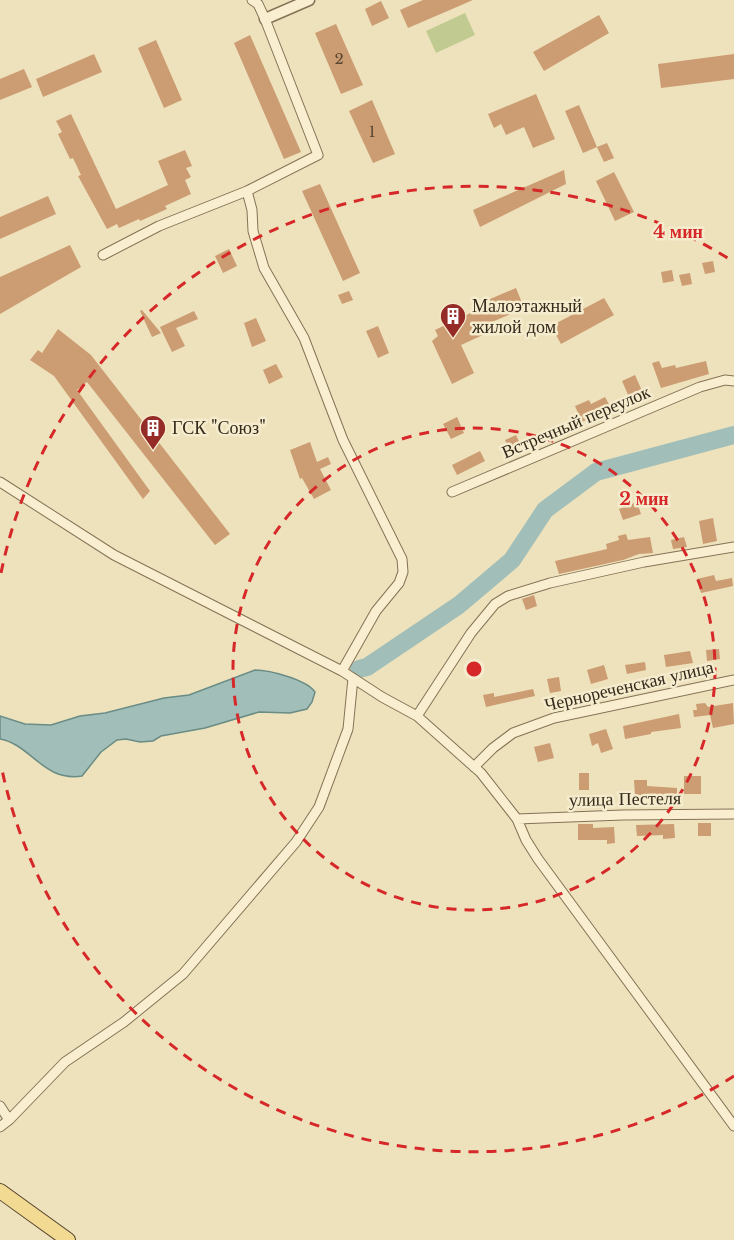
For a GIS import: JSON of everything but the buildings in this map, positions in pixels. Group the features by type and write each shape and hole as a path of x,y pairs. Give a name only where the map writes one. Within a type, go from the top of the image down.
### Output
{"main road":[{"path":"0,1191 68,1240"}],"street":[{"path":"103,255 159,226 247,191 318,155 265,19 258,4 252,0"},
{"path":"265,19 309,0"},
{"path":"247,191 252,210 253,231 264,268 304,338 343,440 402,559 399,583 376,611 342,671"},
{"name":"Встречный переулок","path":"452,492 714,383 725,380 734,381"},
{"path":"0,482 114,555 342,671 417,716 482,773 517,819 538,859 734,1126"},
{"path":"417,716 471,633 495,604 508,596 550,583 644,562 734,547"},
{"path":"0,1127 65,1062 124,1023 183,974 296,842 320,807 348,729 353,678"},
{"name":"Чернореченская улица","path":"474,767 493,748 513,733 554,718 734,680"},
{"name":"улица Пестеля","path":"517,819 623,814 734,814"},
{"path":"0,1106 9,1120"}],"green space":[{"path":"465,13 475,35 436,53 426,31"}],"water":[{"path":"255,670 278,674 304,684 315,692 312,702 307,709 290,713 259,712 205,728 161,736 153,741 117,740 101,752 82,776 57,774 47,769 21,748 0,739 0,716 25,724 51,725 80,716 189,695"}],"waterway":[{"path":"359,669 367,667 459,605 512,560 545,510 596,472 734,435"}],"place":[{"name":"Малоэтажный жилой дом","path":"453,339"},
{"name":"ГСК \"Союз\"","path":"153,451"}]}
